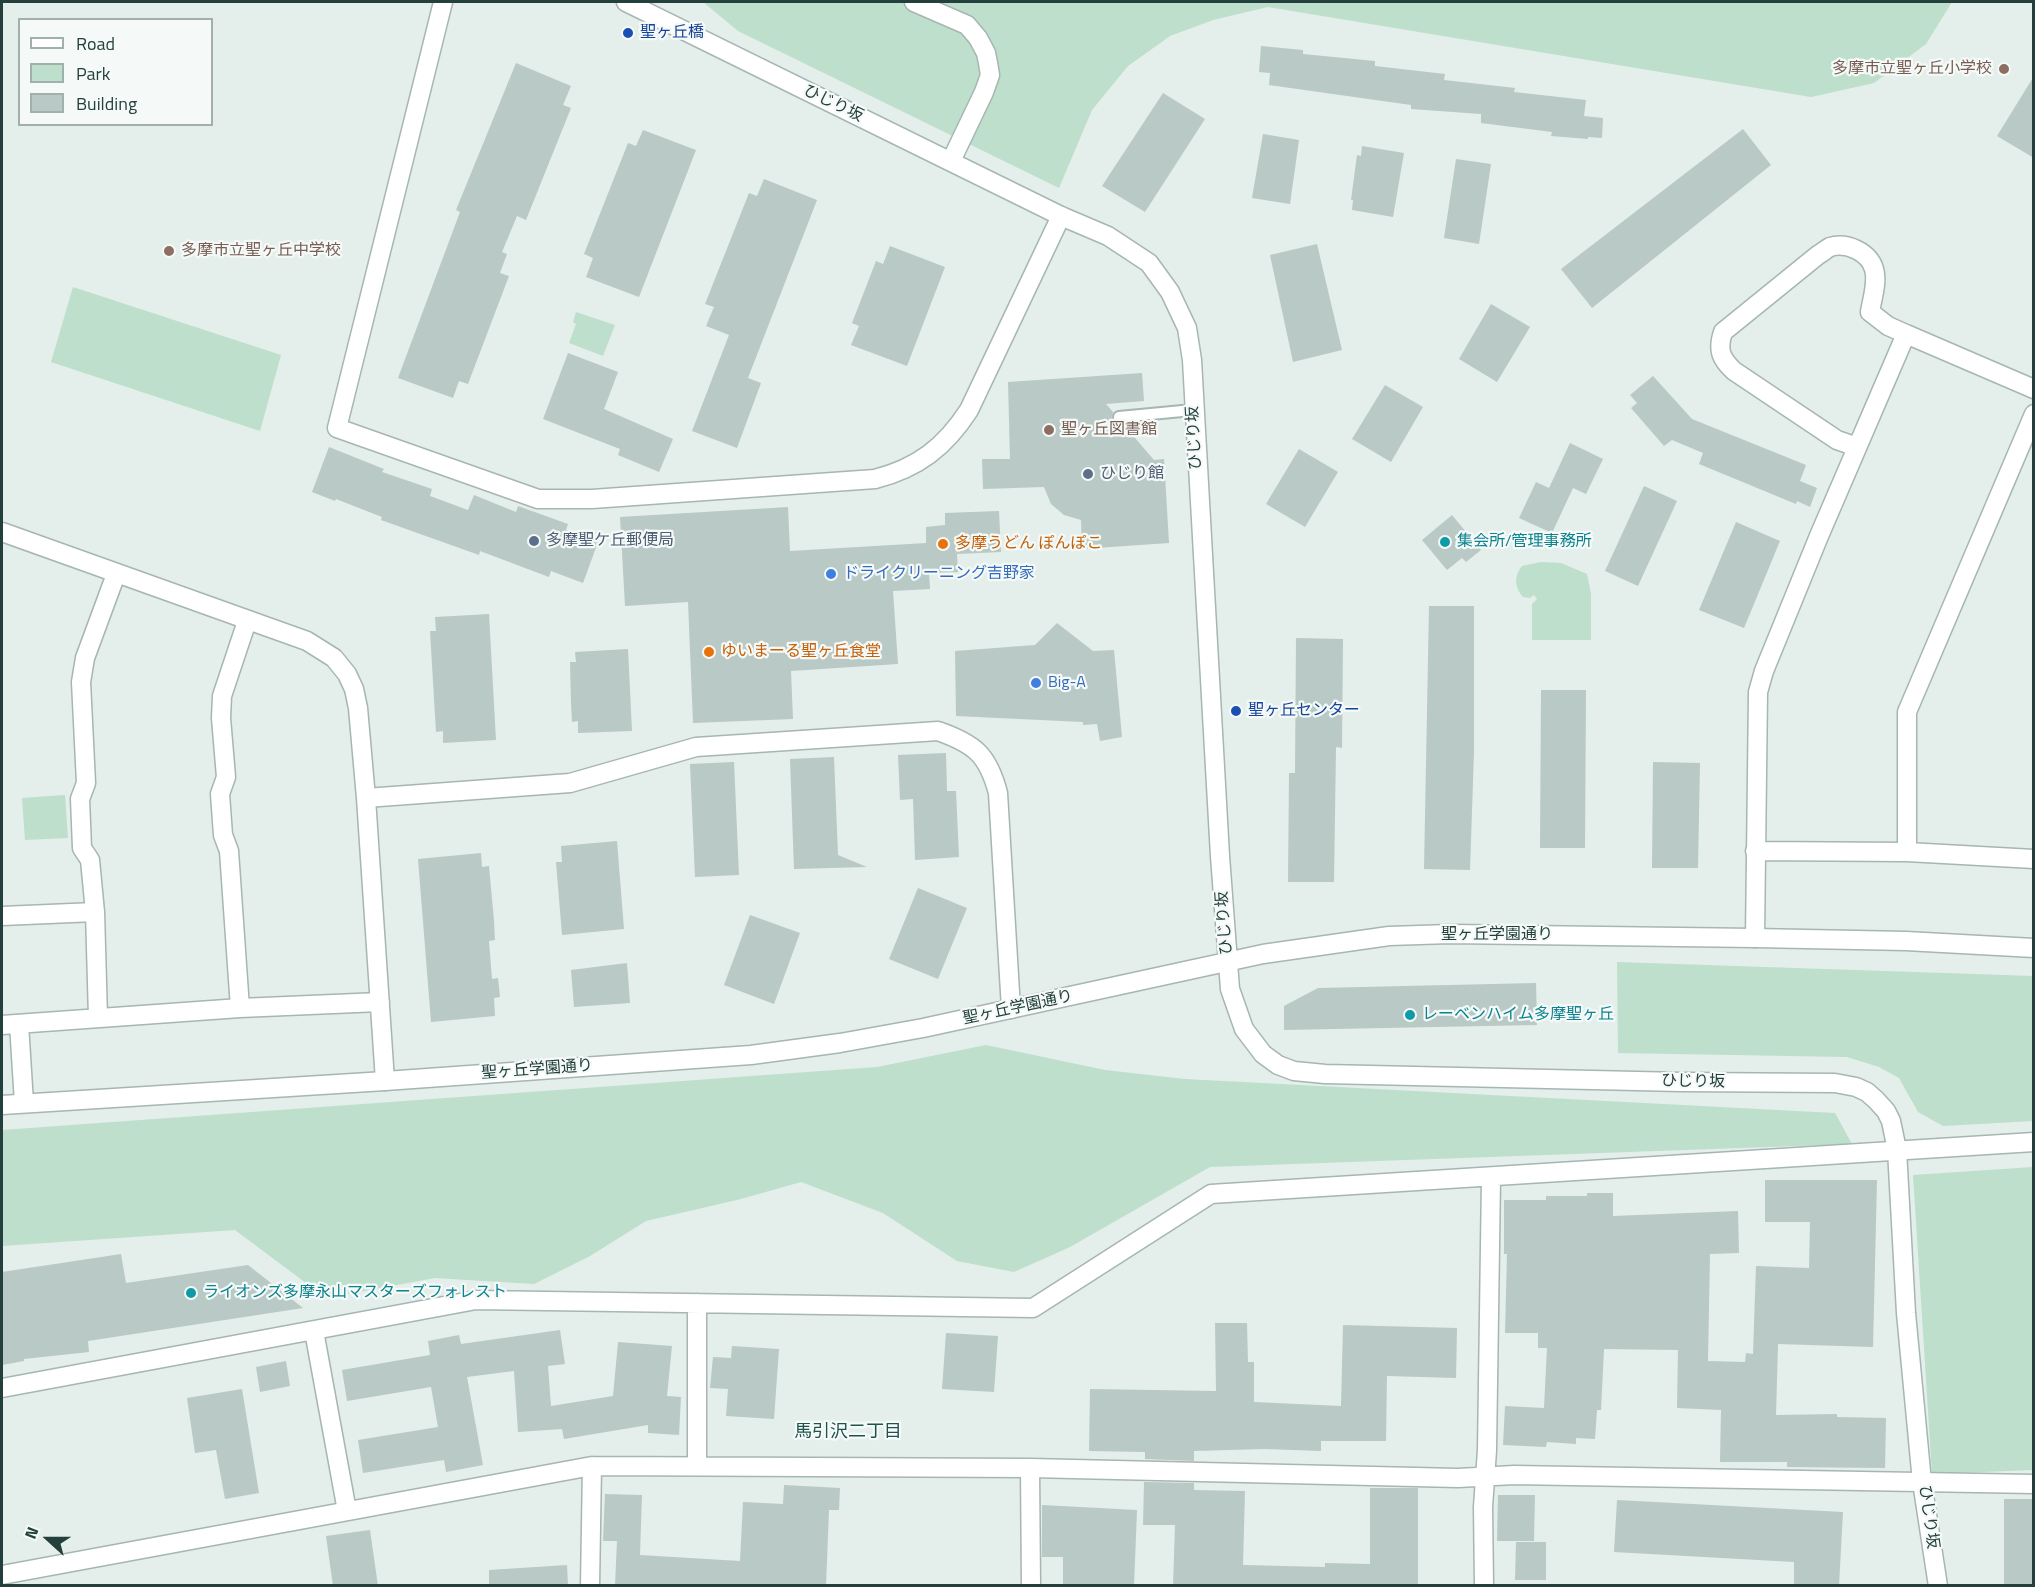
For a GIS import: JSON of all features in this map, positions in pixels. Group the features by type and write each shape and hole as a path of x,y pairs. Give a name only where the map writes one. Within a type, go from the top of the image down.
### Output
{"street":[{"path":"443,2 337,428 538,499 592,499 875,479 915,465 956,430 969,410 1061,216"},
{"name":"ひじり坂","path":"626,2 1061,216 1108,236 1149,263 1170,292 1187,328 1192,360 1218,833 1230,989 1244,1029 1263,1054 1278,1065 1294,1071 1325,1074 1681,1083 1846,1084 1867,1092 1887,1111 1897,1150 1906,1312 1922,1482 1938,1586"},
{"path":"914,2 967,25 986,52 990,75 951,161"},
{"path":"1857,447 1837,440 1734,370 1724,361 1720,352 1723,332 1830,247 1844,247 1864,254 1870,261 1874,270 1870,312 1888,326 2034,389"},
{"path":"1755,938 1758,692 1764,670 1906,334"},
{"path":"1907,852 1907,712 2034,414"},
{"path":"2,532 307,641 334,658 346,674 354,689 358,708 385,1081"},
{"path":"98,1018 95,912 90,860 82,848 80,799 86,783 81,682 92,639 116,574"},
{"path":"240,1008 229,851 223,835 220,795 226,777 221,718 222,696 247,621"},
{"path":"366,798 570,783 696,747 938,731 958,738 970,746 981,755 993,773 998,793 1011,1010"},
{"path":"1755,851 1907,852 2034,859"},
{"path":"2,916 95,912"},
{"name":"聖ヶ丘学園通り","path":"2,1105 751,1055 892,1034 1011,1010 1228,961 1359,939 1411,935 1755,938 1906,941 2034,948"},
{"path":"24,1103 10,1024 240,1008 380,1002"},
{"path":"2,1388 476,1300 1033,1308 1211,1194 2034,1142"},
{"path":"1484,1586 1484,1477 1487,1438 1491,1178"},
{"path":"697,1466 698,1303"},
{"path":"314,1331 347,1511"},
{"path":"2,1575 592,1466 1030,1468 1458,1478 1514,1475 2034,1484"},
{"path":"590,1586 592,1466"},
{"path":"1030,1468 1031,1586"}],"lane":[{"path":"1119,417 1193,410"}],"green space":[{"path":"703,2 1952,2 1926,44 1874,83 1811,97 1268,7 1213,20 1170,36 1128,66 1092,110 1059,188 738,31"},
{"path":"73,287 281,355 260,431 51,362"},
{"path":"576,312 615,325 603,356 569,343 576,324 573,322"},
{"path":"1541,562 1561,563 1587,574 1591,594 1591,640 1532,640 1532,604 1537,599 1534,595 1530,598 1523,597 1518,589 1516,578 1522,566"},
{"path":"65,795 68,838 25,840 22,798"},
{"path":"1617,962 2033,976 2033,1121 1943,1126 1918,1112 1899,1078 1879,1067 1847,1057 1618,1053"},
{"path":"986,1045 1105,1070 1185,1079 1835,1113 1852,1144 1210,1167 1070,1247 1014,1272 957,1261 883,1213 801,1182 741,1199 646,1221 590,1256 534,1284 435,1278 326,1298 235,1230 2,1246 2,1130 877,1067"},
{"path":"2033,1167 2033,1470 1932,1474 1913,1175"}],"building":[{"path":"1261,46 1303,50 1303,54 1375,61 1375,66 1445,74 1444,80 1515,88 1514,92 1586,100 1584,116 1603,118 1602,138 1551,136 1552,132 1481,123 1481,114 1411,109 1411,105 1269,85 1270,73 1259,72"},
{"path":"516,63 571,86 563,105 571,108 526,220 517,216 502,252 507,254 500,273 509,276 468,384 459,381 453,398 398,378 460,212 456,210"},
{"path":"2034,76 2034,158 1997,136"},
{"path":"1163,93 1205,119 1145,212 1102,186"},
{"path":"1743,129 1771,165 1592,308 1561,269"},
{"path":"643,130 696,150 639,297 586,277 593,258 584,254 628,143 636,146"},
{"path":"1263,134 1299,140 1290,204 1252,198"},
{"path":"1362,146 1404,153 1393,217 1352,210 1353,200 1351,200 1357,155 1361,156"},
{"path":"1456,159 1491,164 1479,244 1444,238"},
{"path":"764,179 817,200 748,378 761,383 737,448 692,431 729,335 706,326 714,307 705,304 749,193 757,196"},
{"path":"1317,244 1342,350 1293,362 1270,255"},
{"path":"890,246 945,267 907,366 851,345 859,326 852,323 876,261 883,264"},
{"path":"1491,304 1530,327 1497,382 1459,359"},
{"path":"568,353 618,372 604,409 673,439 659,472 618,455 620,449 543,419"},
{"name":"ひじり館","path":"1142,373 1144,401 1106,404 1113,412 1113,422 1123,424 1154,460 1164,459 1169,543 1082,549 1081,520 1064,515 1051,504 1044,487 983,489 982,459 1010,459 1008,382"},
{"path":"1653,376 1692,419 1806,465 1800,481 1817,488 1810,507 1797,501 1796,504 1699,464 1703,453 1672,440 1664,446 1631,408 1637,403 1630,395"},
{"path":"1385,385 1423,407 1391,462 1352,439"},
{"path":"1570,443 1603,459 1586,494 1573,488 1552,533 1519,518 1536,482 1549,488"},
{"path":"329,447 384,469 382,472 432,489 430,496 468,510 474,495 516,512 518,506 568,524 566,530 598,542 583,583 551,571 549,577 480,551 479,555 381,520 382,517 336,499 335,501 312,492"},
{"path":"1299,449 1338,472 1305,527 1266,504"},
{"path":"1644,486 1677,501 1638,586 1605,571"},
{"path":"788,507 790,551 926,543 926,527 945,525 945,513 999,511 1001,552 957,554 958,572 929,573 930,589 893,591 898,664 791,671 793,719 693,723 688,602 625,606 620,517"},
{"name":"集会所/管理事務所","path":"1452,515 1481,550 1466,562 1462,558 1447,570 1422,540"},
{"path":"1736,522 1780,541 1744,628 1699,610"},
{"path":"1429,606 1474,606 1474,752 1470,870 1424,869"},
{"path":"489,614 496,740 443,743 443,731 436,732 430,631 436,631 435,617"},
{"name":"Big-A","path":"1057,623 1093,651 1114,650 1122,737 1100,741 1097,724 1083,725 1083,722 956,716 955,651 1035,645"},
{"path":"1296,638 1343,639 1342,748 1336,747 1334,882 1288,882 1289,773 1295,773"},
{"path":"628,649 632,731 578,733 578,721 572,722 571,703 570,662 576,662 575,652"},
{"path":"1541,690 1586,690 1585,848 1540,848"},
{"path":"946,753 947,791 956,791 959,857 915,860 913,799 900,800 898,755"},
{"path":"834,757 838,855 867,867 794,869 790,759"},
{"path":"734,762 739,875 695,877 690,764"},
{"path":"1653,762 1700,763 1698,868 1652,868"},
{"path":"617,841 624,929 562,935 556,862 562,862 561,846"},
{"path":"481,853 482,867 489,866 494,921 495,940 489,941 492,979 498,978 500,997 494,998 495,1016 431,1022 418,859"},
{"path":"918,888 967,908 938,979 889,959"},
{"path":"750,915 800,933 774,1004 724,985"},
{"path":"627,963 630,1003 574,1007 571,970"},
{"name":"レーベンハイム多摩聖ヶ丘","path":"1536,983 1537,1025 1284,1030 1284,1006 1318,988"},
{"path":"1765,1180 1877,1180 1873,1347 1778,1344 1776,1415 1837,1414 1837,1417 1886,1418 1885,1468 1787,1467 1787,1462 1720,1462 1721,1410 1677,1408 1678,1350 1604,1349 1601,1410 1597,1410 1595,1439 1576,1438 1576,1444 1547,1442 1546,1447 1503,1445 1505,1406 1544,1408 1547,1348 1538,1348 1538,1333 1505,1333 1507,1254 1504,1254 1504,1200 1546,1200 1546,1196 1587,1196 1587,1193 1613,1193 1613,1216 1738,1211 1739,1253 1710,1254 1708,1361 1745,1362 1746,1353 1753,1354 1756,1266 1809,1268 1810,1222 1765,1222"},
{"name":"ライオンズ多摩永山マスターズフォレスト","path":"121,1254 126,1283 248,1265 303,1308 88,1341 89,1352 24,1359 24,1361 2,1365 2,1272"},
{"path":"1215,1323 1247,1323 1248,1362 1254,1362 1254,1402 1341,1406 1343,1325 1457,1328 1456,1378 1387,1376 1386,1441 1321,1441 1321,1451 1265,1449 1194,1451 1194,1461 1145,1459 1145,1452 1089,1451 1090,1389 1216,1391"},
{"path":"560,1330 565,1364 548,1366 551,1406 613,1396 618,1342 672,1346 667,1396 681,1397 679,1435 648,1433 648,1425 564,1439 562,1429 518,1432 514,1371 467,1377 483,1465 446,1472 444,1460 363,1473 358,1440 438,1427 431,1387 347,1401 342,1370 430,1355 428,1341 459,1335 461,1344"},
{"path":"946,1333 998,1336 994,1392 942,1389"},
{"path":"732,1346 779,1349 774,1419 726,1416 728,1389 710,1388 713,1357 731,1358"},
{"path":"286,1361 290,1386 260,1392 256,1367"},
{"path":"242,1389 259,1493 225,1499 216,1450 195,1453 187,1398"},
{"path":"1144,1482 1194,1483 1194,1490 1245,1491 1243,1565 1325,1567 1325,1563 1370,1564 1370,1488 1418,1488 1418,1586 1173,1586 1175,1525 1143,1525"},
{"path":"784,1485 840,1488 839,1510 829,1510 826,1586 615,1586 617,1541 603,1541 605,1494 642,1495 640,1555 740,1561 743,1502 783,1504"},
{"path":"1498,1495 1535,1495 1534,1541 1497,1541"},
{"path":"2004,1499 2034,1499 2034,1586 2004,1586"},
{"path":"1617,1500 1843,1512 1839,1586 1794,1586 1794,1562 1614,1552"},
{"path":"1042,1505 1137,1510 1134,1586 1063,1586 1063,1557 1042,1557"},
{"path":"370,1530 378,1586 333,1586 326,1536"},
{"path":"1516,1542 1546,1542 1546,1580 1515,1580"},
{"path":"567,1565 568,1586 489,1586 489,1570"}],"place":[{"name":"聖ヶ丘橋","path":"628,33"},
{"name":"多摩市立聖ヶ丘小学校","path":"2004,69"},
{"name":"多摩市立聖ヶ丘中学校","path":"169,251"},
{"name":"聖ヶ丘図書館","path":"1049,430"},
{"name":"ひじり館","path":"1088,474"},
{"name":"多摩聖ケ丘郵便局","path":"534,541"},
{"name":"集会所/管理事務所","path":"1445,542"},
{"name":"多摩うどん ぽんぽこ","path":"943,544"},
{"name":"ドライクリーニング吉野家","path":"831,574"},
{"name":"ゆいまーる聖ヶ丘食堂","path":"709,652"},
{"name":"Big-A","path":"1036,683"},
{"name":"聖ヶ丘センター","path":"1236,711"},
{"name":"レーベンハイム多摩聖ヶ丘","path":"1410,1015"},
{"name":"ライオンズ多摩永山マスターズフォレスト","path":"191,1293"}],"district":[{"name":"馬引沢二丁目","path":"848,1433"}]}
